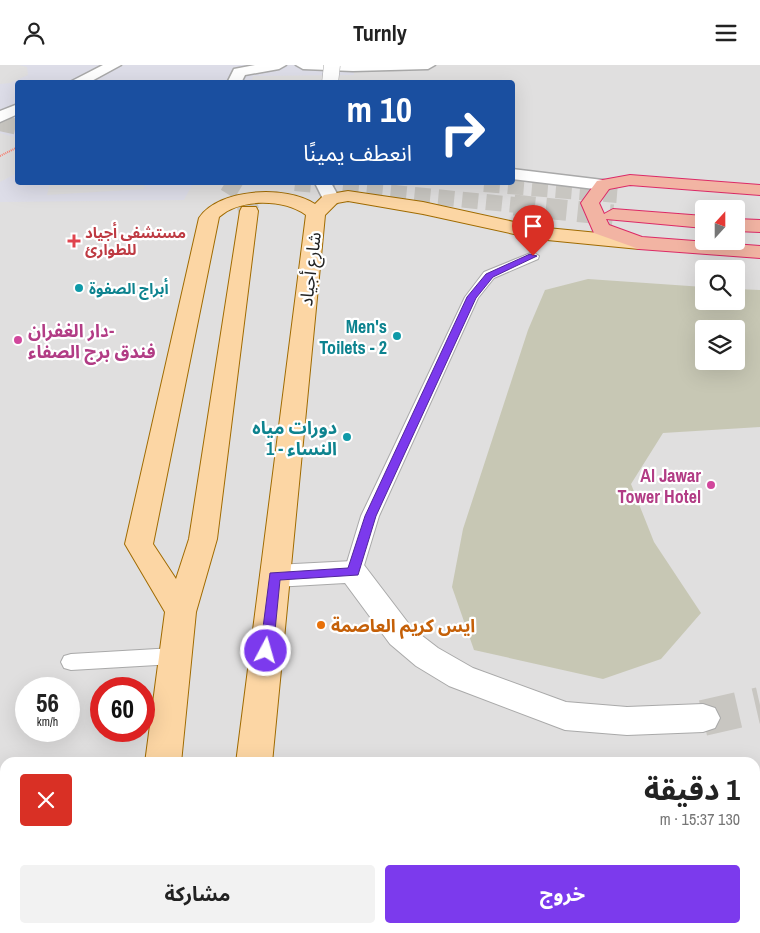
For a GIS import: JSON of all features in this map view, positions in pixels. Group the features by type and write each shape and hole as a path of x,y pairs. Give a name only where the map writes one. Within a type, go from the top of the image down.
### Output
{"highway":[{"path":"760,191 630,180 590,203 602,229 639,243 760,253"},
{"path":"610,190 760,206"},
{"path":"613,215 695,221"},
{"path":"745,226 760,227"}],"main road":[{"path":"324,198 348,196 423,208 537,233 639,243"},
{"name":"شارع أجياد","path":"181,612 139,544 208,218 216,209 232,201 251,199 283,200 300,203 324,198 275,576 255,757"},
{"path":"164,757 174,656 181,612 203,539 249,211"}],"street":[{"path":"82,80 114,65"},
{"path":"235,80 239,72 280,65"},
{"path":"303,65 353,67 428,65"},
{"path":"330,80 332,65"},
{"path":"515,174 610,190"},
{"path":"275,576 353,572 376,600 400,636 427,657 461,677 566,716 627,721 703,718"}],"lane":[{"path":"353,572 370,516 472,297 490,275 533,256"},
{"path":"71,662 174,656"}],"path":[{"path":"0,156 15,148"}],"shaded area":[{"path":"0,65 760,65 760,757 0,757"},
{"path":"19,65 353,65 354,75 253,76 252,80 17,80 28,75 27,67"},
{"path":"15,81 15,137 0,133 0,84"},
{"path":"15,174 15,185 50,185 47,195 144,189 145,185 192,185 184,200 0,202 0,182"},
{"path":"588,279 695,286 695,310 745,310 745,289 760,290 760,427 663,433 631,484 654,542 701,613 661,659 603,679 474,650 452,587 463,529 528,330 545,290"}],"tunnel":[{"path":"0,123 15,126"},
{"path":"228,185 243,194 247,206"},
{"path":"315,185 526,206"},
{"path":"496,185 617,195"},
{"path":"247,205 249,211"},
{"path":"514,205 613,215"},
{"path":"703,718 760,705"}],"place":[{"name":"مستشفى أجياد للطوارئ","path":"74,241"},
{"name":"أبراج الصفوة","path":"79,288"},
{"name":"Men's Toilets - 2","path":"397,336"},
{"name":"دار الغفران- فندق برج الصفاء","path":"18,340"},
{"name":"دورات مياه النساء - 1","path":"347,437"},
{"name":"Al Jawar Tower Hotel","path":"711,485"},
{"name":"ايس كريم العاصمة","path":"321,625"}],"route":[{"path":"266,651 275,576 353,572 370,516 472,297 490,275 533,256"}]}
